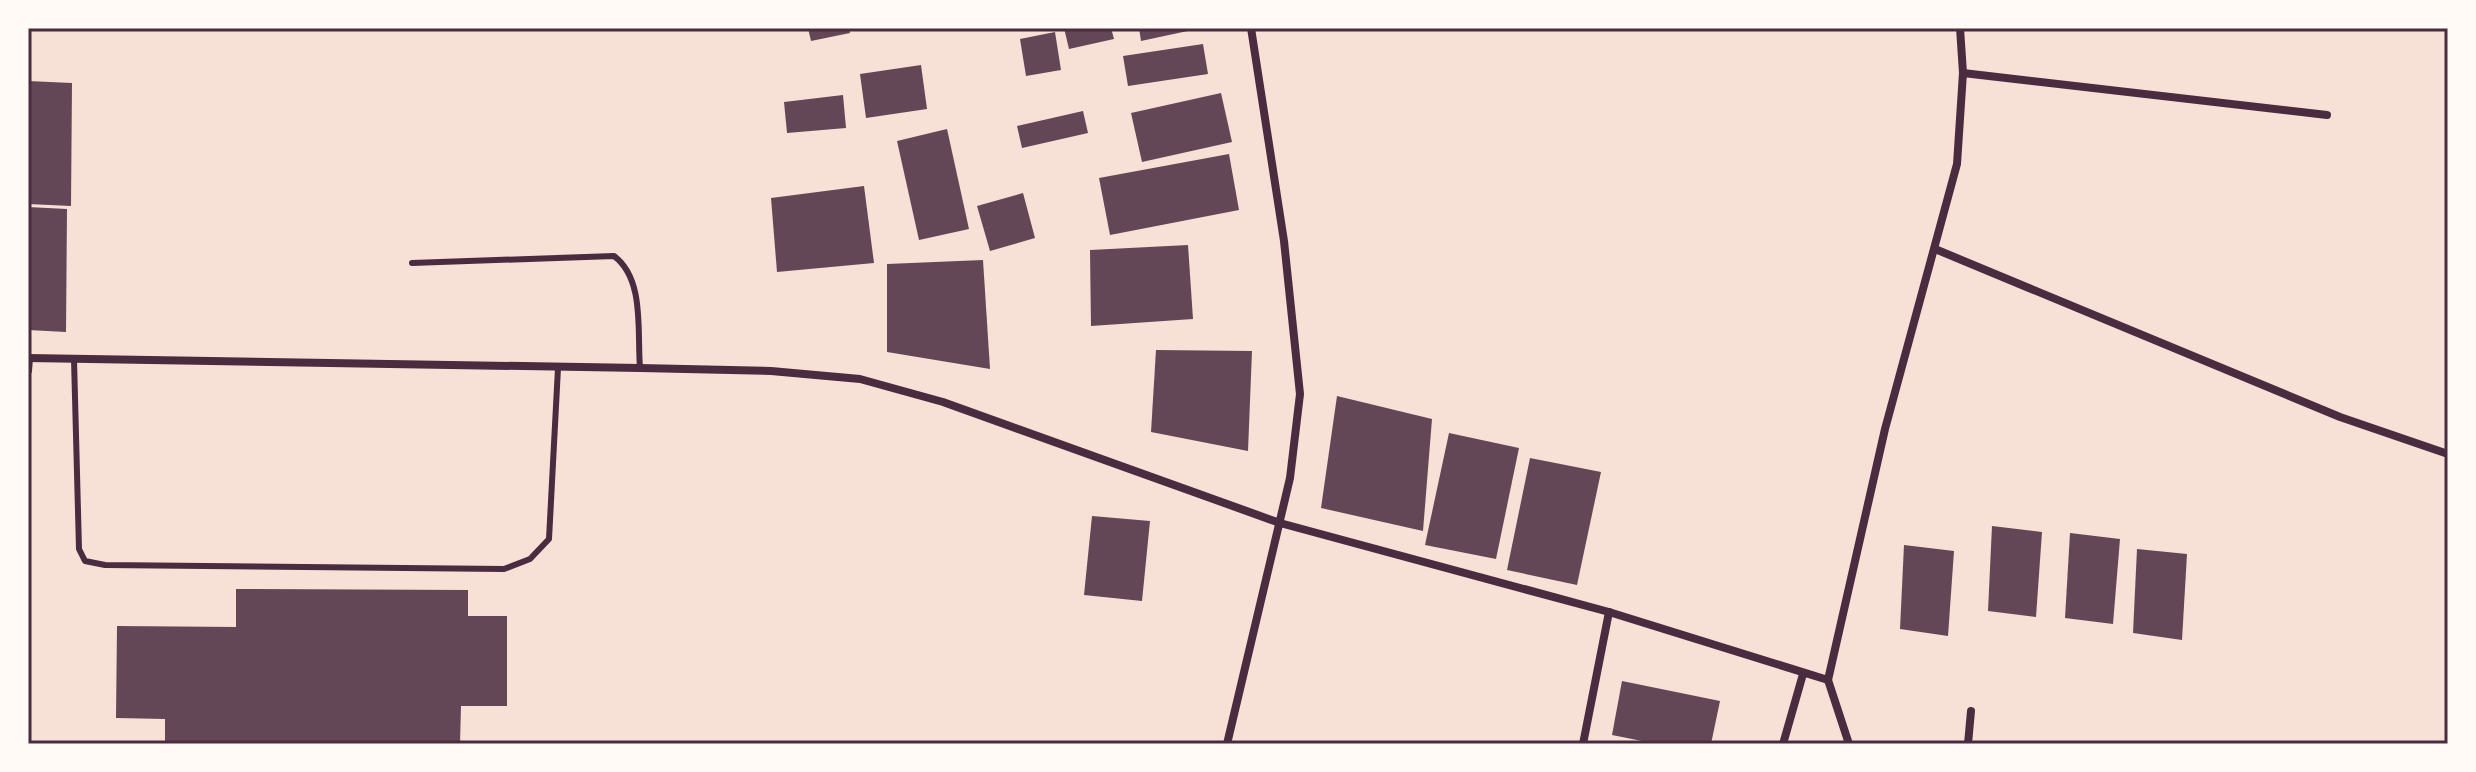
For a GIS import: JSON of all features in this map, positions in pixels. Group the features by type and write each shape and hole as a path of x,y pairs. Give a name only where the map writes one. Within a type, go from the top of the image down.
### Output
{"street":[{"path":"1227,744 1280,523 1297,441 1300,394 1284,241 1251,28"},
{"path":"1849,744 1828,680 1885,429 1957,164 1963,73 1960,28"},
{"path":"1963,73 2327,115"},
{"path":"1935,249 2340,417 2448,454"},
{"path":"28,371 28,358 771,371 860,379 957,407 1280,523 1609,612 1828,680"},
{"path":"1583,744 1609,612"},
{"path":"1783,744 1803,674"},
{"path":"1968,744 1971,711"}],"lane":[{"path":"412,263 614,256 626,265 634,285 640,368"},
{"path":"74,359 79,549 85,561 105,565 504,569 530,559 549,539 558,368"}],"building":[{"path":"808,28 849,28 850,33 811,41"},
{"path":"1064,28 1111,28 1114,39 1069,49"},
{"path":"1139,28 1197,28 1197,29 1141,41"},
{"path":"1055,32 1061,70 1026,76 1020,39"},
{"path":"1203,44 1208,74 1128,86 1123,56"},
{"path":"921,65 927,109 866,118 860,74"},
{"path":"28,81 72,83 71,206 28,204"},
{"path":"1221,93 1232,142 1142,162 1131,113"},
{"path":"843,95 846,128 787,133 784,102"},
{"path":"1083,111 1088,133 1022,148 1017,126"},
{"path":"947,129 969,229 919,240 897,141"},
{"path":"1229,154 1239,210 1110,235 1099,178"},
{"path":"864,186 874,263 777,272 771,198"},
{"path":"1023,193 1035,238 990,251 977,206"},
{"path":"28,207 67,209 66,332 28,330"},
{"path":"1188,245 1193,319 1091,326 1090,250"},
{"path":"983,260 990,369 887,352 887,264"},
{"path":"1156,350 1252,351 1248,451 1151,432"},
{"path":"1337,396 1432,419 1423,531 1321,508"},
{"path":"1449,433 1519,448 1496,559 1425,545"},
{"path":"1530,458 1601,472 1577,585 1507,570"},
{"path":"1092,516 1150,521 1142,601 1084,595"},
{"path":"1992,526 2042,532 2036,617 1988,611"},
{"path":"2070,533 2120,539 2113,624 2065,618"},
{"path":"1904,545 1954,551 1948,636 1900,629"},
{"path":"2137,549 2187,554 2182,640 2133,633"},
{"path":"236,589 468,590 468,616 507,616 507,706 461,706 460,744 165,744 165,719 116,718 117,626 236,627"},
{"path":"1622,681 1720,701 1711,744 1657,744 1612,735"}]}
